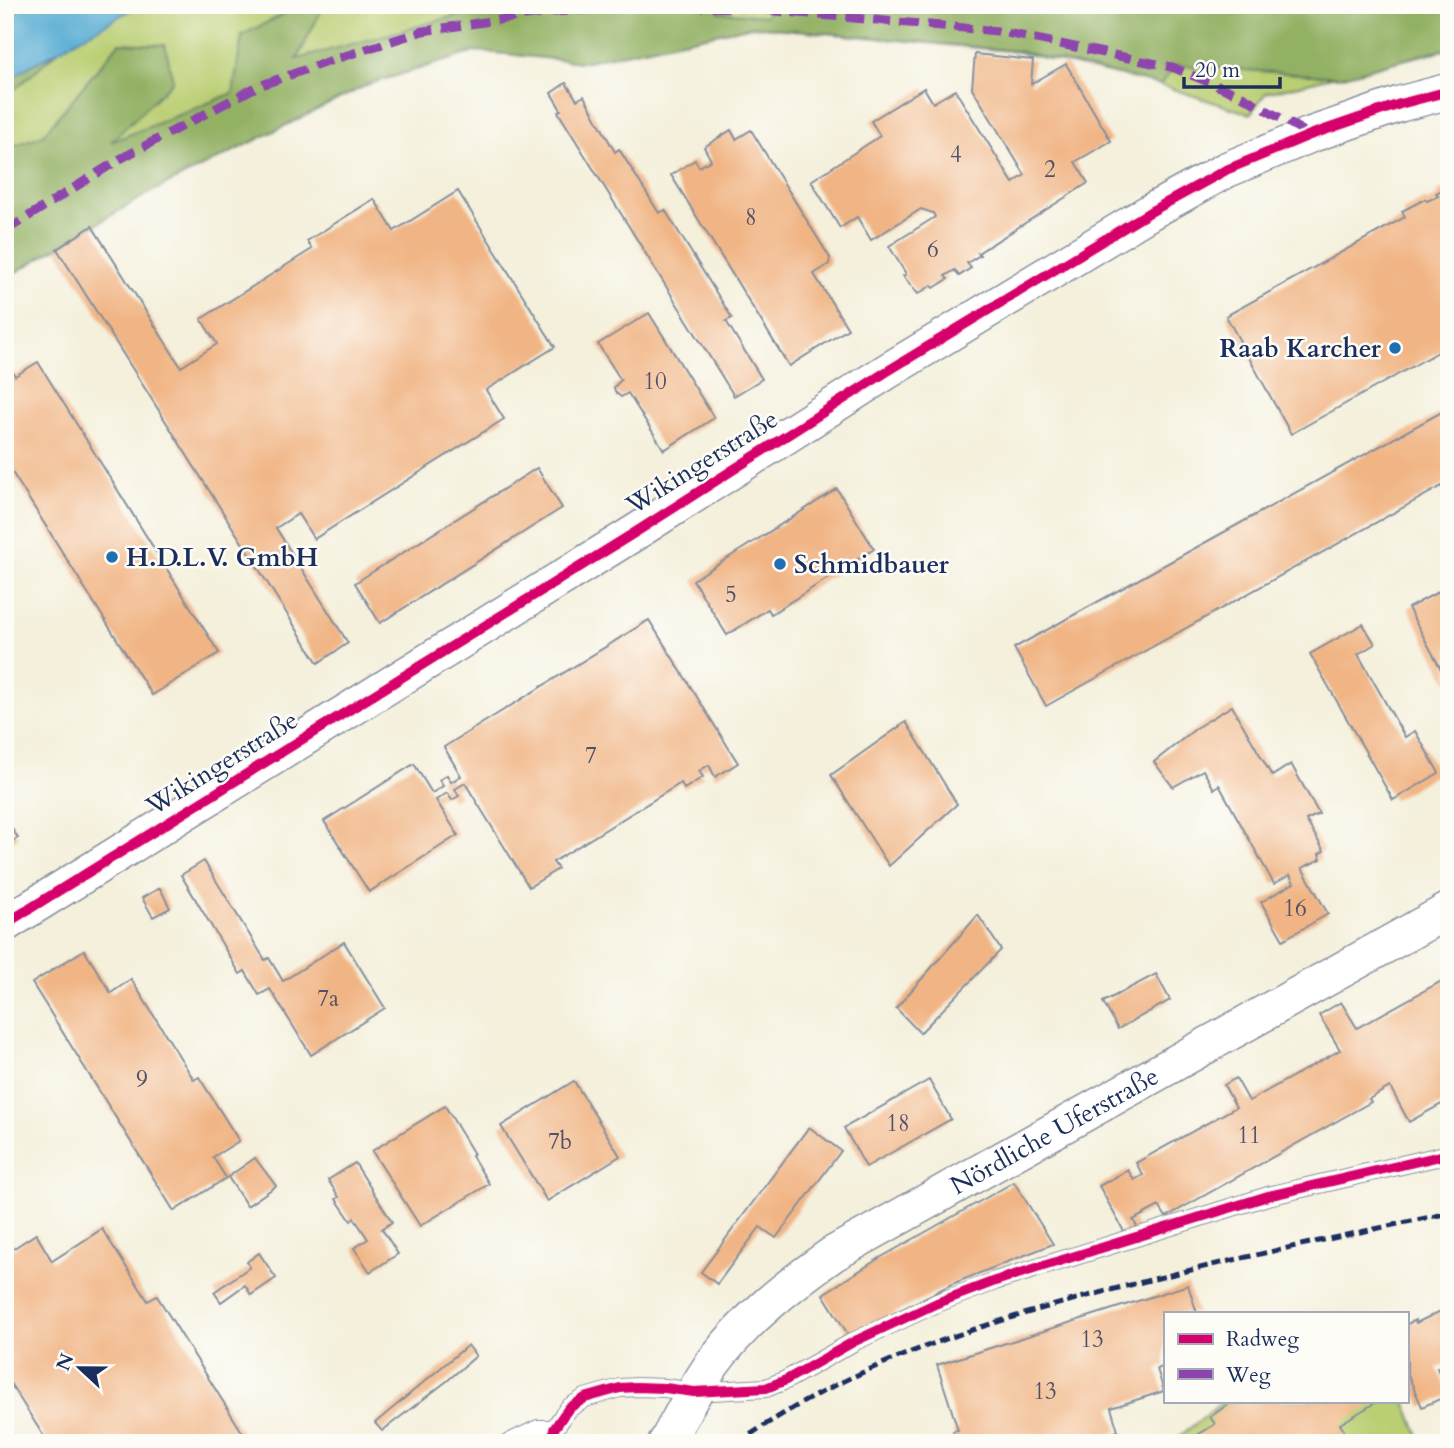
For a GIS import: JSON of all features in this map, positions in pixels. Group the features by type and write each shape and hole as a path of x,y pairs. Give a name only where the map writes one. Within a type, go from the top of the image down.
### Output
{"street":[{"name":"Wikingerstraße","path":"5,924 613,546 886,372 1150,212 1226,170 1310,135 1400,104 1449,91"},
{"name":"Nördliche Uferstraße","path":"666,1443 713,1364 755,1315 833,1254 1449,910"}],"lane":[{"path":"509,1443 538,1429 554,1436 569,1408 585,1398 603,1392 637,1387 694,1392 766,1388 786,1380 855,1341 937,1303 995,1281 1268,1196 1449,1154"}],"green space":[{"path":"5,5 1449,5 1449,49 1266,93 1250,114 1160,85 1018,52 753,26 582,62 477,51 369,84 149,193 5,279"},
{"path":"306,5 324,5 297,59 462,14 462,5 717,5 719,12 765,16 773,5 1449,5 1449,49 1340,77 1176,65 1160,85 1018,51 753,26 582,62 477,51 369,84 149,193 5,278 5,149 43,135 119,43 165,45 173,81 111,142 233,93 242,35"},
{"path":"58,51 5,98 5,83"},
{"path":"1223,1402 1405,1402 1422,1443 1171,1443"}],"water":[{"path":"5,5 140,5 23,70 5,83"}],"building":[{"path":"975,54 1033,60 1031,84 1066,64 1111,141 1075,162 1088,183 978,253 980,255 967,263 971,268 959,276 955,270 945,276 948,279 918,294 903,276 906,274 889,246 935,217 933,213 921,209 871,240 857,217 840,228 811,181 880,136 871,121 924,88 933,103 955,90 1013,183 1025,175 972,88"},
{"path":"566,83 577,100 584,96 615,152 619,149 659,213 665,210 732,318 726,321 762,379 734,396 558,112 561,110 551,93"},
{"path":"731,130 736,139 751,130 830,258 829,264 814,274 848,329 789,366 671,175 695,160 699,167 711,160 704,147"},
{"path":"1449,186 1449,346 1291,434 1226,316 1405,217 1402,211 1425,199 1427,201 1438,196 1436,193"},
{"path":"458,191 555,347 486,390 504,419 314,539 298,514 276,528 348,643 318,663 57,249 92,226 181,367 217,344 201,319 312,249 307,241 374,199 394,231"},
{"path":"649,313 714,418 664,450 628,393 621,397 615,392 614,387 621,380 598,344"},
{"name":"H.D.L.V. GmbH","path":"5,360 15,376 38,362 219,653 152,695 5,461"},
{"path":"1449,408 1449,482 1046,706 1014,648"},
{"path":"537,468 562,508 380,623 355,583"},
{"path":"837,489 874,549 771,614 768,609 727,635 693,580"},
{"path":"1449,586 1449,684 1408,608"},
{"path":"649,620 738,763 715,777 709,765 699,771 703,777 684,789 681,783 553,862 558,869 529,887 465,783 455,789 459,796 452,800 447,793 436,800 458,835 369,892 324,821 414,764 432,793 443,786 439,780 447,775 451,782 461,776 444,747"},
{"path":"1363,624 1375,644 1358,654 1405,737 1415,731 1439,773 1393,800 1310,654"},
{"path":"1232,706 1272,776 1291,764 1319,814 1306,820 1324,851 1319,854 1321,859 1302,868 1328,914 1283,940 1261,902 1294,883 1290,875 1274,884 1219,785 1214,789 1203,770 1173,787 1154,762 1199,726"},
{"path":"906,722 957,804 889,866 831,775"},
{"path":"5,818 18,838 5,846"},
{"path":"204,861 265,960 269,958 283,981 344,942 385,1008 311,1055 270,989 259,995 245,971 240,974 181,875"},
{"path":"160,888 170,908 153,917 142,898"},
{"path":"978,915 1001,950 920,1033 896,1008"},
{"path":"84,950 111,993 131,979 194,1080 199,1077 239,1141 213,1157 226,1178 174,1211 32,983"},
{"path":"1156,974 1170,1000 1118,1029 1103,1002"},
{"path":"1449,977 1449,1100 1409,1122 1390,1087 1369,1099 1371,1102 1166,1217 1159,1206 1133,1220 1139,1230 1127,1237 1099,1186 1128,1170 1134,1180 1143,1175 1136,1163 1236,1107 1224,1085 1236,1078 1249,1101 1340,1050 1319,1015 1341,1002 1357,1028"},
{"path":"929,1080 951,1119 866,1167 844,1128"},
{"path":"574,1081 620,1156 547,1201 501,1126"},
{"path":"445,1106 489,1184 420,1226 372,1151"},
{"path":"809,1127 841,1151 776,1238 760,1227 717,1284 701,1272"},
{"path":"255,1158 276,1186 247,1206 228,1177"},
{"path":"355,1163 392,1222 382,1229 398,1254 370,1272 354,1248 368,1239 354,1218 351,1221 336,1199 339,1197 328,1180"},
{"path":"1014,1182 1053,1244 952,1284 849,1336 823,1294 878,1259"},
{"path":"102,1229 148,1301 157,1296 249,1443 48,1443 5,1375 5,1254 36,1234 52,1261"},
{"path":"259,1253 276,1278 251,1295 245,1285 221,1302 214,1292 250,1267 247,1262"},
{"path":"1188,1285 1197,1312 1164,1312 1164,1366 1157,1369 1164,1391 1111,1408 1118,1431 1082,1443 957,1443 953,1431 958,1430 937,1365"},
{"path":"1449,1307 1449,1363 1437,1368 1449,1395 1422,1407 1408,1375 1408,1324 1415,1320 1416,1323"},
{"path":"468,1345 476,1356 382,1431 375,1423"},
{"path":"1232,1402 1376,1402 1340,1424 1351,1443 1185,1443 1215,1424 1210,1417"}],"railway":[{"path":"738,1443 823,1392 868,1370 960,1334 1146,1281 1449,1213"}],"marked path":[{"path":"5,231 120,159 256,87 423,31 553,12 646,6 743,8 997,31 1172,67 1242,96 1310,135"}],"cycle path":[{"path":"5,924 639,530 886,372 1150,212 1226,170 1310,135 1400,104 1449,91"},
{"path":"553,1443 554,1429 563,1416 569,1408 585,1398 620,1388 637,1387 694,1392 766,1388 786,1380 855,1341 937,1303 995,1281 1268,1196 1449,1154"}],"place":[{"name":"Raab Karcher","path":"1395,348"},
{"name":"H.D.L.V. GmbH","path":"112,557"},
{"name":"Schmidbauer","path":"780,564"}]}
